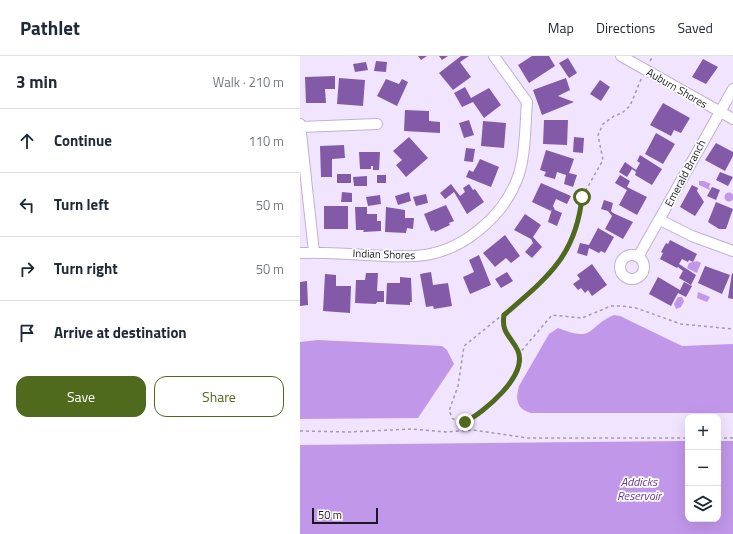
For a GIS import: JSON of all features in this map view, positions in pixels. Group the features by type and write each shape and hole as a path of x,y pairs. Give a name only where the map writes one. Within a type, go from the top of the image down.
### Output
{"street":[{"name":"Indian Shores","path":"300,253 314,252 417,256 461,242 494,218 504,204 518,175 522,159 527,102 494,56"},
{"name":"Auburn Shores","path":"621,56 733,119"},
{"name":"Emerald Branch","path":"638,257 733,89"},
{"path":"314,252 300,126 377,124"},
{"path":"660,220 692,236 733,252"}],"path":[{"path":"504,315 504,330 518,352 517,373 501,393 477,416 465,422 453,419 449,411 458,386 464,346 533,290 554,269 569,247 578,226 582,197 603,160 598,135 603,124 614,116 622,113 630,106 645,70 653,56"},
{"path":"518,355 552,315 582,318 611,306 636,308 681,324 733,329"},
{"path":"300,431 349,432 412,429 447,432 473,430 528,438 685,438"},
{"path":"721,438 733,438"}],"water":[{"path":"699,181 704,181 711,184 709,186 710,190 699,185"},
{"path":"729,192 734,197 729,202 724,197"},
{"path":"697,261 701,263 697,273 687,268 689,263"},
{"path":"698,292 710,297 707,302 697,298"},
{"path":"678,297 682,297 684,301 681,307 676,309 674,304"},
{"path":"614,315 620,316 682,346 733,344 733,413 531,413 520,406 517,400 519,386 549,334 558,328 579,334 585,334"},
{"path":"318,340 442,346 447,350 454,364 418,418 300,419 300,342"},
{"name":"Addicks Reservoir","path":"685,441 685,522 721,522 721,441 733,441 733,534 300,534 300,445"}],"building":[{"path":"418,56 427,56 421,60"},
{"path":"439,56 448,56 442,60"},
{"path":"461,56 469,56 460,62 471,77 453,90 439,73"},
{"path":"532,56 549,56 555,66 529,83 518,65"},
{"path":"568,58 577,73 569,78 559,63"},
{"path":"703,59 718,67 706,84 692,77"},
{"path":"376,61 387,62 386,72 374,71"},
{"path":"366,62 368,70 355,72 353,64"},
{"path":"335,76 335,89 325,89 326,103 306,103 305,77"},
{"path":"339,78 365,80 363,106 337,104"},
{"path":"566,78 570,90 558,96 574,102 542,115 533,90"},
{"path":"386,79 399,84 402,79 408,82 397,106 377,96"},
{"path":"600,80 610,87 601,101 590,94"},
{"path":"465,87 471,98 489,88 501,105 484,118 473,102 462,107 454,93"},
{"path":"663,103 690,118 681,133 674,130 671,136 650,125"},
{"path":"405,110 429,111 429,121 440,122 440,133 404,131"},
{"path":"469,120 474,135 464,138 459,123"},
{"path":"544,120 568,120 567,145 543,144"},
{"path":"483,121 506,123 504,148 481,146"},
{"path":"656,133 675,144 663,164 645,154"},
{"path":"409,137 428,158 406,177 396,165 402,160 393,151"},
{"path":"574,137 584,138 583,153 573,152"},
{"path":"716,143 733,152 733,156 725,171 705,160"},
{"path":"344,145 345,158 332,159 332,177 321,177 320,146"},
{"path":"466,148 475,149 473,162 464,161"},
{"path":"546,150 574,159 569,173 577,175 573,187 564,184 566,175 557,172 555,179 544,176 546,172 540,170"},
{"path":"359,152 380,152 379,170 373,170 373,166 371,166 371,169 360,169"},
{"path":"640,155 662,169 652,185 635,175 636,172 632,169 627,177 619,172 625,162 636,170 640,163 637,161"},
{"path":"480,159 499,167 491,187 466,177 469,170 473,172"},
{"path":"720,172 733,177 728,186 716,180"},
{"path":"337,174 351,174 351,183 337,183"},
{"path":"377,175 386,175 386,183 377,183"},
{"path":"620,175 630,181 627,187 647,197 637,215 619,205 627,190 615,183"},
{"path":"367,176 367,186 354,186 353,177"},
{"path":"541,183 571,196 567,204 556,199 553,206 555,210 562,213 557,226 548,222 552,209 551,211 532,202"},
{"path":"451,184 460,196 465,192 463,188 469,184 473,190 475,189 484,202 467,214 454,192 445,199 440,193"},
{"path":"692,185 698,188 697,191 704,202 695,216 680,207"},
{"path":"712,187 720,190 716,200 707,196"},
{"path":"342,192 352,193 352,202 341,202"},
{"path":"409,192 411,201 398,205 395,196"},
{"path":"426,194 428,203 416,206 413,197"},
{"path":"380,195 381,204 368,206 366,197"},
{"path":"604,200 613,203 611,211 613,213 633,222 623,239 605,229 612,216 608,211 601,209"},
{"path":"716,202 733,209 726,229 719,229 708,222"},
{"path":"446,205 454,221 449,223 450,225 435,232 434,230 431,231 424,214"},
{"path":"324,206 348,206 348,229 324,229"},
{"path":"355,207 367,207 367,214 377,214 377,221 381,221 381,231 363,232 364,230 356,230"},
{"path":"386,207 405,210 405,218 414,218 413,229 407,228 406,233 385,232"},
{"path":"525,214 541,225 533,237 542,247 532,258 525,252 533,243 531,239 514,230"},
{"path":"598,228 614,237 605,253 601,251 599,253 589,248 587,256 577,253 580,243 589,245"},
{"path":"505,235 520,256 511,263 506,258 495,267 483,253"},
{"path":"670,240 697,254 693,262 689,260 688,262 682,259 679,264 696,275 691,285 679,278 683,271 678,267 677,268 660,259 663,253 661,252 666,243 668,244"},
{"path":"479,255 491,285 470,294 463,277 474,272 469,260"},
{"path":"592,264 607,285 592,296 588,290 585,293 581,288 578,290 573,284 580,279 577,275"},
{"path":"705,266 730,275 722,294 698,283"},
{"path":"431,272 433,285 448,283 452,306 434,309 433,306 426,307 420,274"},
{"path":"507,272 513,281 501,288 495,279"},
{"path":"366,273 378,273 377,291 384,291 384,302 377,302 376,304 355,303 356,280 365,280"},
{"path":"732,273 733,274 733,299 728,298"},
{"path":"325,274 336,275 336,286 351,286 350,313 323,311"},
{"path":"400,277 411,278 412,302 410,302 410,305 386,304 387,283 400,283"},
{"path":"658,277 680,290 684,282 692,286 686,297 678,293 671,306 649,294"},
{"path":"307,281 308,305 300,306 300,282"}],"route":[{"path":"465,422 477,416 501,393 517,373 518,352 504,330 504,315 533,290 554,269 569,247 578,226 582,197"}]}
